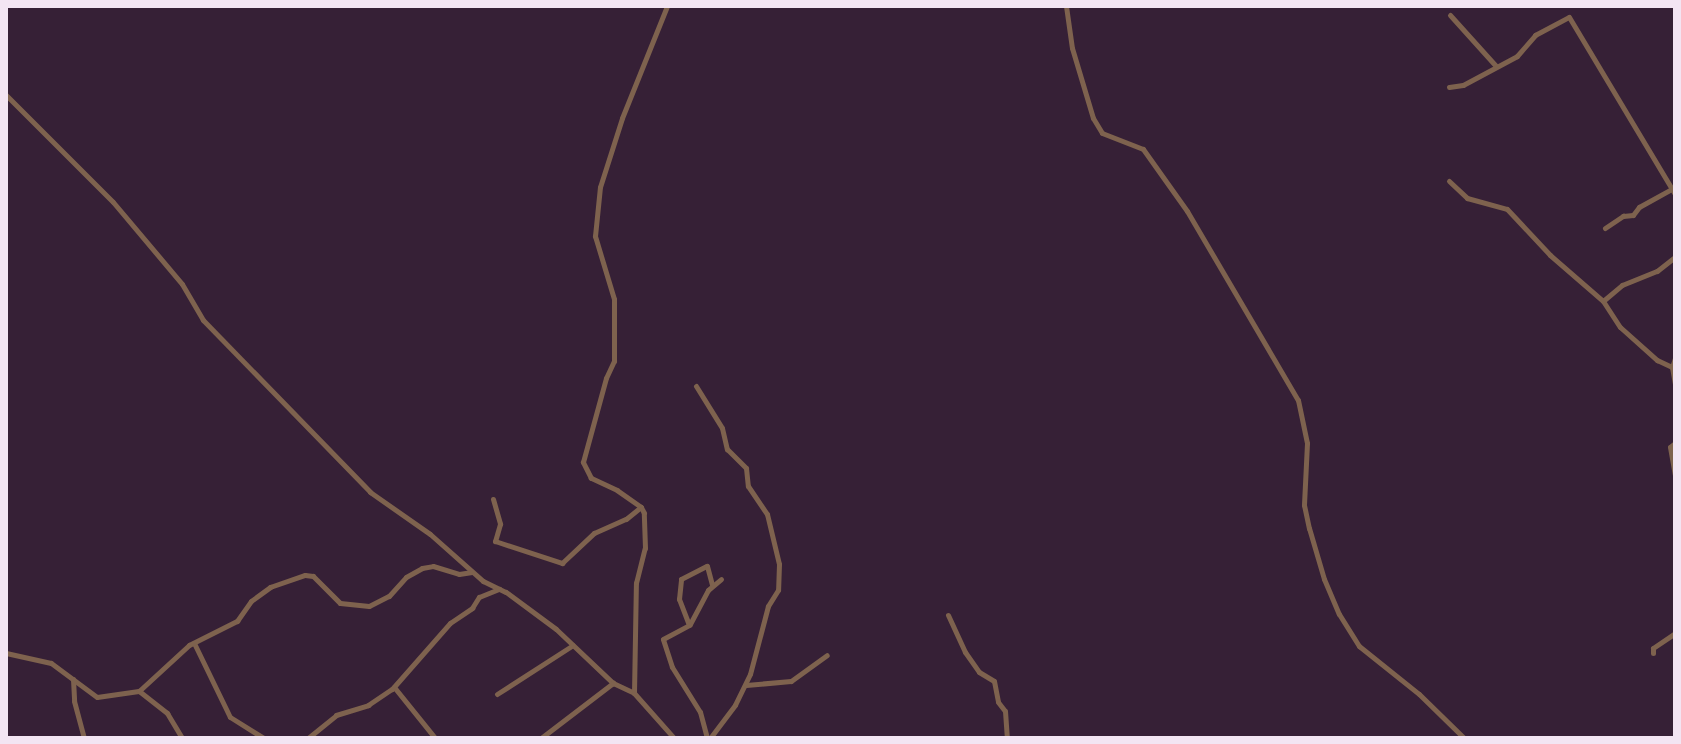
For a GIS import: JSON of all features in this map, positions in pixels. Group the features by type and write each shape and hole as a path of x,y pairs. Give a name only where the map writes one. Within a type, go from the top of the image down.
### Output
{"street":[{"path":"641,507 591,478 583,462 606,378 614,361 614,299 595,236 600,187 622,118 667,6"},
{"path":"1066,6 1072,48 1093,118 1102,133 1143,149 1187,211 1298,400 1307,443 1304,505 1324,579 1339,614 1359,646 1419,694 1464,738"},
{"path":"1450,15 1496,66"},
{"path":"1449,87 1463,85 1517,56 1535,35 1569,17 1673,191 1605,228"},
{"path":"6,95 113,202 182,284 203,320 370,492 430,534 473,572 573,645 613,683 634,693 674,738"},
{"path":"1449,181 1467,198 1507,209 1550,255 1603,301 1620,327 1657,360 1672,367"},
{"path":"1603,301 1622,285 1657,271 1675,257"},
{"path":"1675,358 1672,367 1675,384"},
{"path":"696,386 722,428 727,449 746,468 748,486 767,514 778,557 778,590 768,606 745,686 709,738"},
{"path":"1675,443 1670,447 1675,475"},
{"path":"493,499 500,524 495,541 562,563 594,533 626,519 641,507"},
{"path":"634,693 636,583 645,548 641,507"},
{"path":"6,653 51,663 97,697 139,691 162,666 194,643 237,621 262,590 305,575 313,576 340,603 369,606 389,596 406,577 422,568 433,566 459,574 473,572"},
{"path":"689,625 679,599 681,579 707,566 712,585"},
{"path":"709,738 700,712 672,667 663,639 689,625 712,585 721,579"},
{"path":"308,738 336,715 368,705 394,687 450,623 472,608 479,597 500,589"},
{"path":"948,615 965,652 979,672 994,681 1007,720 1007,738"},
{"path":"1653,653 1653,648 1675,633"},
{"path":"194,643 230,717 264,738"},
{"path":"497,694 573,645"},
{"path":"745,686 791,681 827,655"},
{"path":"73,678 74,701 84,738"},
{"path":"541,738 613,683"},
{"path":"394,687 435,738"},
{"path":"139,691 167,713 182,738"}]}
